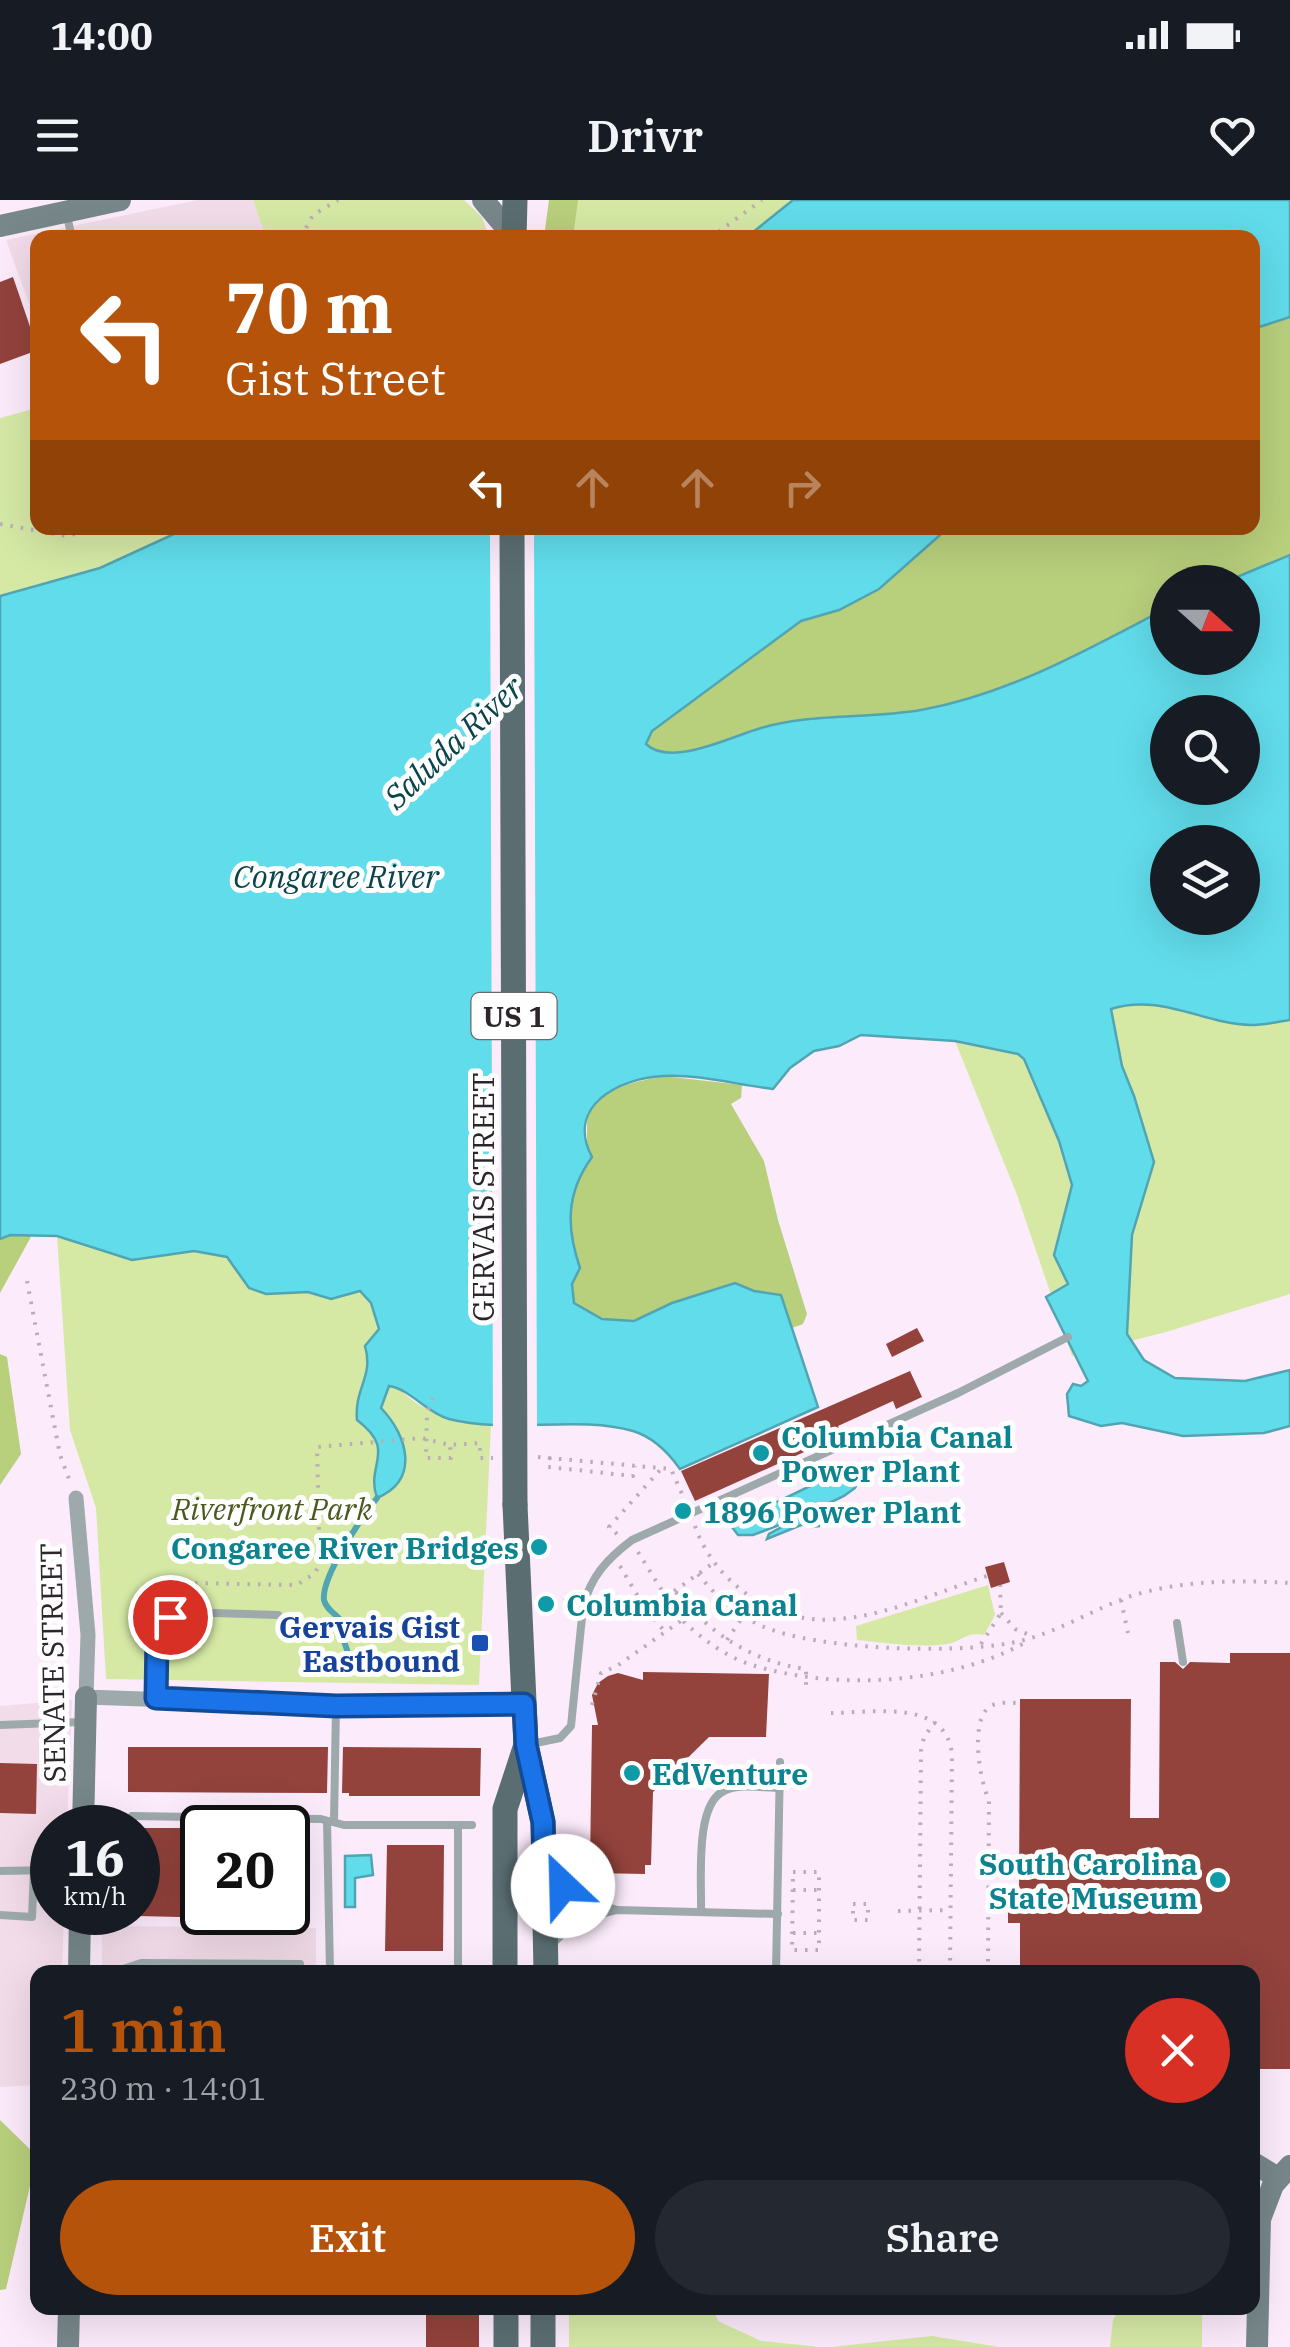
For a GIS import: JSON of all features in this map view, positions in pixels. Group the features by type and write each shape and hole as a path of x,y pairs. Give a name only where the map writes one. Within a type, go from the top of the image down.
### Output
{"main road":[{"path":"514,230 515,200"},
{"name":"GERVAIS STREET","path":"512,535 516,1505 526,1745 543,1822 546,1962"},
{"name":"GERVAIS STREET","path":"505,1965 505,1809 526,1745"},
{"path":"506,2315 506,2347"},
{"path":"543,2347 544,2315"}],"street":[{"path":"0,226 120,200"},
{"path":"483,200 508,230"},
{"name":"SENATE STREET","path":"76,1498 88,1635 84,1805"},
{"path":"86,1697 336,1706 524,1704"},
{"path":"78,1965 79,1935"},
{"path":"1260,2164 1284,2172 1265,2200 1260,2219"},
{"path":"68,2347 69,2315"},
{"path":"1258,2315 1258,2347"}],"lane":[{"path":"66,212 70,230"},
{"path":"526,1745 560,1738 571,1726 584,1601 601,1566 632,1540 850,1442 1068,1337"},
{"path":"156,1698 157,1639 170,1617 180,1612 278,1615"},
{"path":"1178,1623 1183,1662"},
{"path":"330,1965 330,1822 336,1706"},
{"path":"0,1725 86,1722"},
{"path":"776,1965 780,1762"},
{"path":"701,1912 704,1818 710,1803 732,1788 780,1788"},
{"path":"310,1821 472,1825"},
{"path":"458,1825 458,1965"},
{"path":"544,1862 563,1886 617,1910"},
{"path":"0,1871 30,1869"},
{"path":"546,1962 569,1928 586,1918 617,1910 778,1914"},
{"path":"0,1915 30,1917"},
{"path":"133,1965 141,1962 300,1965"}],"path":[{"path":"307,230 312,214 338,200"},
{"path":"721,230 762,200"},
{"path":"0,524 30,529"},
{"path":"28,1281 60,1455 76,1498"},
{"path":"433,1398 426,1412 426,1458 451,1458 450,1444"},
{"path":"189,1602 189,1583 298,1585 318,1569 317,1446 324,1446"},
{"path":"550,1457 548,1466 633,1476 635,1466"},
{"path":"612,1523 661,1469"},
{"path":"694,1512 700,1542 730,1582 754,1600 802,1617 835,1620 866,1614 988,1576"},
{"path":"632,1540 648,1573 666,1597 714,1562"},
{"path":"698,1574 743,1617 783,1633 934,1649 1006,1644 1034,1637"},
{"path":"630,1582 665,1632"},
{"path":"668,1607 714,1647 750,1664 806,1675 872,1680 944,1672 1000,1655 1122,1600 1154,1591 1210,1584 1290,1583"},
{"path":"980,1645 1000,1613 1000,1585"},
{"path":"675,1590 701,1620 728,1640 758,1656 806,1669 806,1689"},
{"path":"542,1600 584,1601"},
{"path":"728,1640 754,1600"},
{"path":"1122,1600 1128,1633"},
{"path":"1000,1613 1021,1634 1034,1637"},
{"path":"592,1705 601,1673 618,1666 682,1620"},
{"path":"988,1965 989,1800 979,1781 980,1722 991,1706 1018,1703"},
{"path":"831,1712 914,1713 936,1722 948,1737 952,1754 950,1965"},
{"path":"919,1965 921,1746 936,1722"},
{"path":"793,1872 819,1872 819,1890 818,1950 792,1950 793,1872"},
{"path":"793,1890 819,1890"},
{"path":"844,1912 853,1912 853,1904 868,1904 868,1912 878,1911"},
{"path":"898,1911 951,1910"},
{"path":"988,1911 1008,1910"},
{"path":"793,1934 819,1933"}],"shaded area":[{"path":"198,200 253,200 264,230 54,230"},
{"path":"30,235 30,306 6,240"},
{"path":"72,1700 68,1805 30,1805 30,1935 63,1935 62,1965 30,1965 30,2085 0,2087 0,1706"},
{"path":"160,1927 180,1927 180,1935 310,1935 310,1928 316,1928 316,1965 102,1965 102,1935 160,1935"}],"green space":[{"path":"253,200 464,200 482,217 487,230 264,230"},
{"path":"549,200 578,200 574,230 545,230"},
{"path":"564,200 793,200 756,230 561,230"},
{"path":"1290,317 1290,555 1260,567 1150,565 1150,617 1017,682 954,703 902,713 768,726 688,751 672,753 646,743 652,731 801,621 839,610 879,589 940,535 1260,535 1260,327"},
{"path":"30,410 30,535 172,535 100,568 0,596 0,418"},
{"path":"1130,1004 1176,1008 1248,1025 1290,1020 1290,1294 1072,1356 1017,1195 955,1041 1019,1054 1073,1018"},
{"path":"663,1076 742,1085 741,1098 731,1104 764,1161 807,1314 803,1324 792,1328 781,1295 735,1283 672,1303 634,1321 602,1319 574,1303 570,1222 575,1181 592,1157 587,1138 590,1113 614,1089"},
{"path":"9,1234 32,1235 0,1293 0,1239"},
{"name":"Riverfront Park","path":"57,1236 132,1260 194,1251 228,1257 249,1288 266,1294 308,1292 331,1299 360,1291 371,1303 395,1386 445,1418 491,1425 479,1685 106,1679 96,1508 70,1430"},
{"path":"0,1354 7,1357 21,1454 0,1485"},
{"path":"988,1585 995,1615 984,1635 973,1634 936,1645 857,1640 856,1626"},
{"path":"0,2120 30,2149 30,2186 6,2289 0,2290"},
{"path":"569,2315 716,2315 718,2321 761,2341 820,2347 569,2347"},
{"path":"1116,2315 1202,2315 1202,2347 1110,2347"},
{"path":"932,2336 999,2347 831,2347"}],"water":[{"path":"793,200 1290,200 1290,317 1260,327 1260,230 756,230"},
{"name":"Congaree River","path":"172,535 940,535 879,589 839,610 801,621 652,731 646,744 670,753 702,748 781,723 901,713 954,703 1017,682 1150,617 1150,675 1260,675 1260,567 1290,555 1290,1020 1251,1025 1165,1007 1129,1005 1111,1009 1122,1066 1154,1162 1132,1235 1127,1334 1144,1360 1175,1378 1245,1381 1290,1370 1290,1426 1264,1433 1183,1436 1122,1423 1101,1426 1069,1416 1067,1394 1073,1384 1081,1386 1088,1381 1046,1297 1068,1284 1054,1255 1072,1185 1059,1141 1024,1059 1018,1054 955,1041 861,1035 839,1046 814,1051 790,1068 773,1089 663,1076 614,1089 591,1109 585,1139 592,1157 577,1184 571,1211 572,1238 580,1268 572,1284 574,1303 602,1319 634,1321 672,1303 735,1283 781,1295 818,1407 680,1469 659,1446 633,1431 589,1424 495,1425 449,1419 389,1386 381,1408 403,1444 404,1469 391,1490 377,1498 376,1440 357,1420 357,1409 367,1366 365,1346 379,1329 371,1303 360,1291 331,1299 308,1292 266,1294 249,1288 227,1257 194,1251 132,1260 57,1236 10,1235 0,1239 0,596 100,568"},
{"path":"854,1465 860,1477 855,1488 800,1517 753,1535 738,1535 732,1527 733,1523"},
{"path":"824,1506 829,1508 819,1526 806,1523 767,1539 769,1534 800,1517 817,1515"},
{"path":"371,1855 373,1875 355,1878 355,1907 345,1907 345,1856"}],"pier":[{"path":"490,535 534,535 537,1431 493,1430"}],"building":[{"path":"13,277 30,327 30,353 0,364 0,282"},
{"path":"917,1328 924,1341 892,1357 886,1344"},
{"name":"Columbia Canal Power Plant","path":"910,1371 922,1397 896,1409 893,1401 838,1426 842,1435 695,1501 681,1471"},
{"path":"1004,1562 1010,1582 991,1588 985,1567"},
{"name":"South Carolina State Museum","path":"1230,1653 1290,1653 1290,2069 1260,2069 1260,1965 1020,1965 1020,1923 1008,1923 1008,1895 1019,1895 1020,1699 1131,1699 1130,1818 1159,1818 1160,1662 1175,1662 1183,1669 1190,1662 1230,1663"},
{"name":"EdVenture","path":"643,1672 769,1674 766,1737 709,1737 653,1792 651,1865 645,1865 645,1874 593,1873 592,1725 598,1725 592,1695 598,1683 608,1676 618,1673 643,1680"},
{"path":"128,1747 328,1747 327,1793 128,1792"},
{"path":"343,1747 481,1748 480,1796 349,1796 342,1793"},
{"path":"0,1763 37,1764 36,1805 30,1805 30,1814 0,1813"},
{"path":"160,1828 180,1828 180,1917 160,1917"},
{"path":"387,1845 444,1845 443,1951 385,1951"},
{"path":"426,2315 479,2315 479,2347 426,2347"}],"waterway":[{"path":"348,1653 344,1624 325,1604 325,1590 344,1547 377,1498"}],"place":[{"name":"Columbia Canal Power Plant","path":"761,1453"},
{"name":"1896 Power Plant","path":"683,1511"},
{"name":"Congaree River Bridges","path":"539,1547"},
{"name":"Columbia Canal","path":"546,1604"},
{"name":"Gervais Gist Eastbound","path":"480,1643"},
{"name":"EdVenture","path":"632,1773"},
{"name":"South Carolina State Museum","path":"1218,1880"}],"route":[{"path":"170,1617 157,1639 156,1698 336,1706 524,1704 526,1745 543,1822 544,1862 563,1886"}],"water label":[{"name":"Saluda River","path":"453,742"}]}
